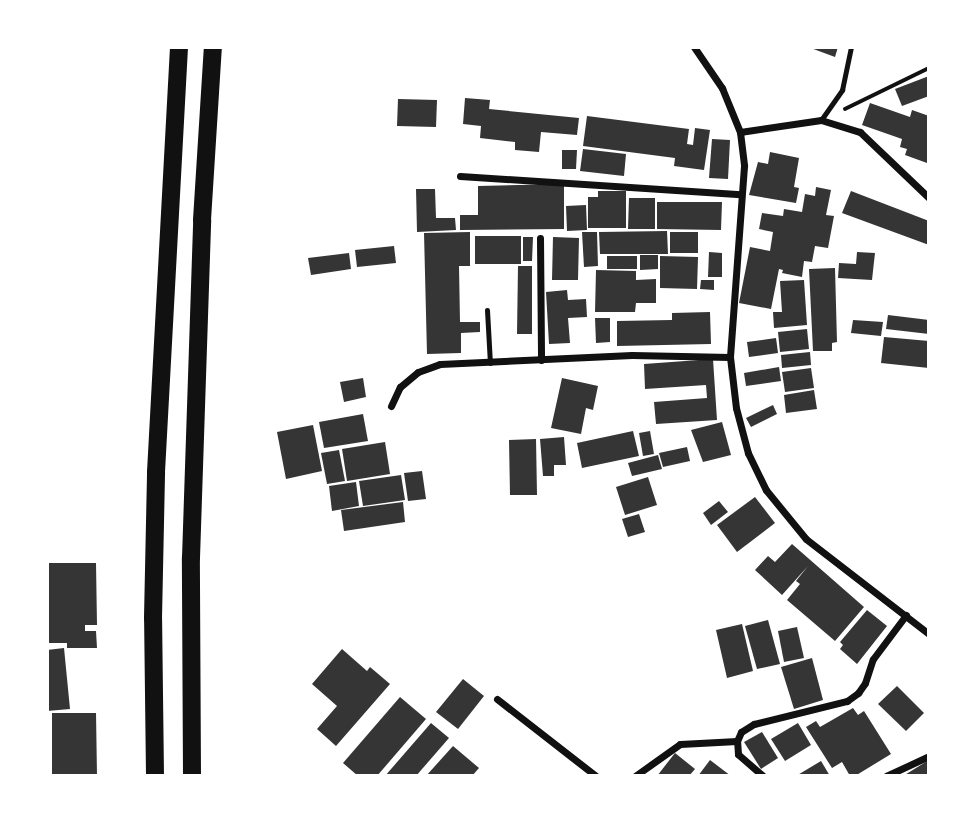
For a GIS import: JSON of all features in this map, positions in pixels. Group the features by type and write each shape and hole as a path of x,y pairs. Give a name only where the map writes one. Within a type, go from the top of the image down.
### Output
{"highway":[{"path":"155,776 153,618 156,472 179,47"},
{"path":"192,776 192,518 202,220 213,47"}],"street":[{"path":"694,47 722,88 740,132 744,166 730,357 736,408 748,453 766,490 806,539 929,634"},
{"path":"740,132 821,120 860,132 929,198"},
{"path":"460,176 740,194"},
{"path":"540,238 541,360"},
{"path":"391,406 400,387 418,372 440,364 632,355 730,357"},
{"path":"763,776 738,754 737,741 747,727 832,706 858,693 865,683 873,659 906,615"},
{"path":"497,699 596,776"},
{"path":"635,776 680,744 737,741"},
{"path":"886,776 929,756"}],"lane":[{"path":"821,120 842,90 851,47"},
{"path":"487,310 491,363"}],"path":[{"path":"821,120 929,68"}],"building":[{"path":"808,47 838,47 835,57"},
{"path":"929,76 929,96 902,106 895,89"},
{"path":"465,98 490,100 489,109 579,118 577,135 541,132 539,152 515,150 515,142 480,138 481,126 463,124"},
{"path":"398,99 437,100 436,127 397,126"},
{"path":"870,103 910,117 912,110 929,116 927,163 905,155 907,149 900,147 902,139 862,125"},
{"path":"587,116 689,129 687,144 693,145 695,128 710,130 704,170 674,166 675,158 583,146"},
{"path":"712,139 730,140 728,179 709,178"},
{"path":"583,149 626,154 624,176 580,171"},
{"path":"562,150 577,150 576,169 562,169"},
{"path":"770,152 799,158 794,187 799,188 796,203 749,195 758,162 768,164"},
{"path":"564,184 564,229 460,230 460,215 478,215 478,186"},
{"path":"816,187 831,190 826,215 834,216 828,248 815,246 812,262 804,261 802,277 782,273 783,270 779,269 771,309 739,303 750,247 770,251 773,232 759,229 762,213 783,216 784,209 802,212 805,194 815,196"},
{"path":"416,189 435,189 436,218 455,218 456,230 417,232"},
{"path":"598,191 626,191 626,228 588,228 588,197 598,197"},
{"path":"851,191 929,221 929,245 842,213"},
{"path":"629,198 655,198 655,229 628,229"},
{"path":"657,202 722,202 721,230 657,229"},
{"path":"586,205 587,230 567,231 566,206"},
{"path":"667,231 668,254 600,254 599,232"},
{"path":"470,232 470,266 459,266 460,322 480,322 480,332 461,333 461,353 427,354 424,233"},
{"path":"582,232 597,232 598,266 584,267"},
{"path":"670,232 698,232 698,253 670,253"},
{"path":"475,236 521,236 521,264 475,264"},
{"path":"523,237 533,237 532,261 523,261"},
{"path":"553,237 579,238 578,280 552,280"},
{"path":"394,246 396,263 357,267 355,250"},
{"path":"709,252 722,253 722,277 708,277"},
{"path":"857,252 875,253 872,280 838,278 839,263 856,264"},
{"path":"349,253 351,269 311,275 308,258"},
{"path":"640,255 658,255 658,269 640,270"},
{"path":"607,256 637,256 637,269 607,269"},
{"path":"660,256 698,257 697,289 660,288"},
{"path":"518,266 532,266 532,334 517,334"},
{"path":"835,268 837,342 832,343 832,351 813,351 809,269"},
{"path":"596,270 636,271 636,280 656,279 656,303 636,303 635,312 595,312"},
{"path":"701,280 714,280 714,290 700,289"},
{"path":"804,280 807,325 774,328 773,312 782,312 780,281"},
{"path":"567,290 568,300 586,299 587,317 568,318 570,343 549,344 546,292"},
{"path":"710,312 711,344 617,346 617,321 672,320 672,313"},
{"path":"888,315 929,320 929,334 886,329"},
{"path":"595,318 610,318 610,342 596,343"},
{"path":"853,320 883,322 881,336 851,333"},
{"path":"807,329 809,349 780,352 778,332"},
{"path":"884,337 929,341 929,368 881,363"},
{"path":"776,338 778,353 749,357 747,342"},
{"path":"810,352 811,365 782,368 781,355"},
{"path":"713,359 717,420 656,424 654,402 707,398 706,385 645,389 644,364"},
{"path":"779,367 781,381 746,386 744,373"},
{"path":"811,368 814,388 785,392 782,372"},
{"path":"363,378 366,397 344,402 340,382"},
{"path":"562,378 598,386 593,410 586,408 581,434 551,428"},
{"path":"814,390 817,409 786,413 784,395"},
{"path":"773,405 777,414 751,427 746,418"},
{"path":"363,414 368,441 324,448 319,422"},
{"path":"722,422 731,455 703,462 691,430"},
{"path":"313,425 322,471 286,479 277,432"},
{"path":"633,431 639,456 582,468 577,443"},
{"path":"650,431 654,454 643,456 639,433"},
{"path":"564,437 566,465 554,465 554,476 543,476 540,439"},
{"path":"536,439 537,495 510,495 509,440"},
{"path":"385,442 390,474 347,481 342,449"},
{"path":"687,447 690,461 663,467 659,453"},
{"path":"339,450 345,481 327,484 321,453"},
{"path":"658,455 662,469 632,476 628,463"},
{"path":"422,471 426,499 408,501 404,473"},
{"path":"401,475 405,500 363,506 359,481"},
{"path":"648,477 657,505 625,515 616,487"},
{"path":"356,482 359,506 332,511 329,486"},
{"path":"755,497 775,523 737,552 717,525"},
{"path":"719,501 728,512 711,525 703,513"},
{"path":"403,502 405,522 344,531 341,510"},
{"path":"639,514 645,532 628,537 622,519"},
{"path":"792,544 864,607 835,641 787,600 800,584 796,581 808,566 782,595 755,570 768,556 775,562"},
{"path":"47,563 96,563 97,625 85,625 85,631 96,631 97,648 67,648 67,643 47,643"},
{"path":"867,610 887,626 857,664 840,649 843,645 840,642"},
{"path":"768,620 780,664 757,669 745,626"},
{"path":"742,624 753,671 727,678 716,630"},
{"path":"797,627 804,658 784,662 778,631"},
{"path":"64,648 70,709 47,711 47,650"},
{"path":"342,649 367,671 370,667 390,684 336,746 317,729 337,706 312,684"},
{"path":"812,658 823,700 794,709 781,667"},
{"path":"463,679 484,696 458,729 436,712"},
{"path":"897,686 924,713 906,731 878,704"},
{"path":"400,697 426,719 377,776 358,776 343,763"},
{"path":"853,708 858,715 864,711 891,754 855,776 850,776 842,762 832,768 806,727 816,721 820,727"},
{"path":"52,713 96,713 97,776 52,776"},
{"path":"431,723 449,738 416,776 385,776"},
{"path":"798,723 811,745 785,761 771,739"},
{"path":"762,732 778,758 761,769 744,742"},
{"path":"453,746 479,768 472,776 426,776"},
{"path":"675,753 695,769 689,776 657,776"},
{"path":"710,760 731,776 698,776"},
{"path":"929,760 929,776 903,776"},
{"path":"821,761 830,776 796,776"}]}
